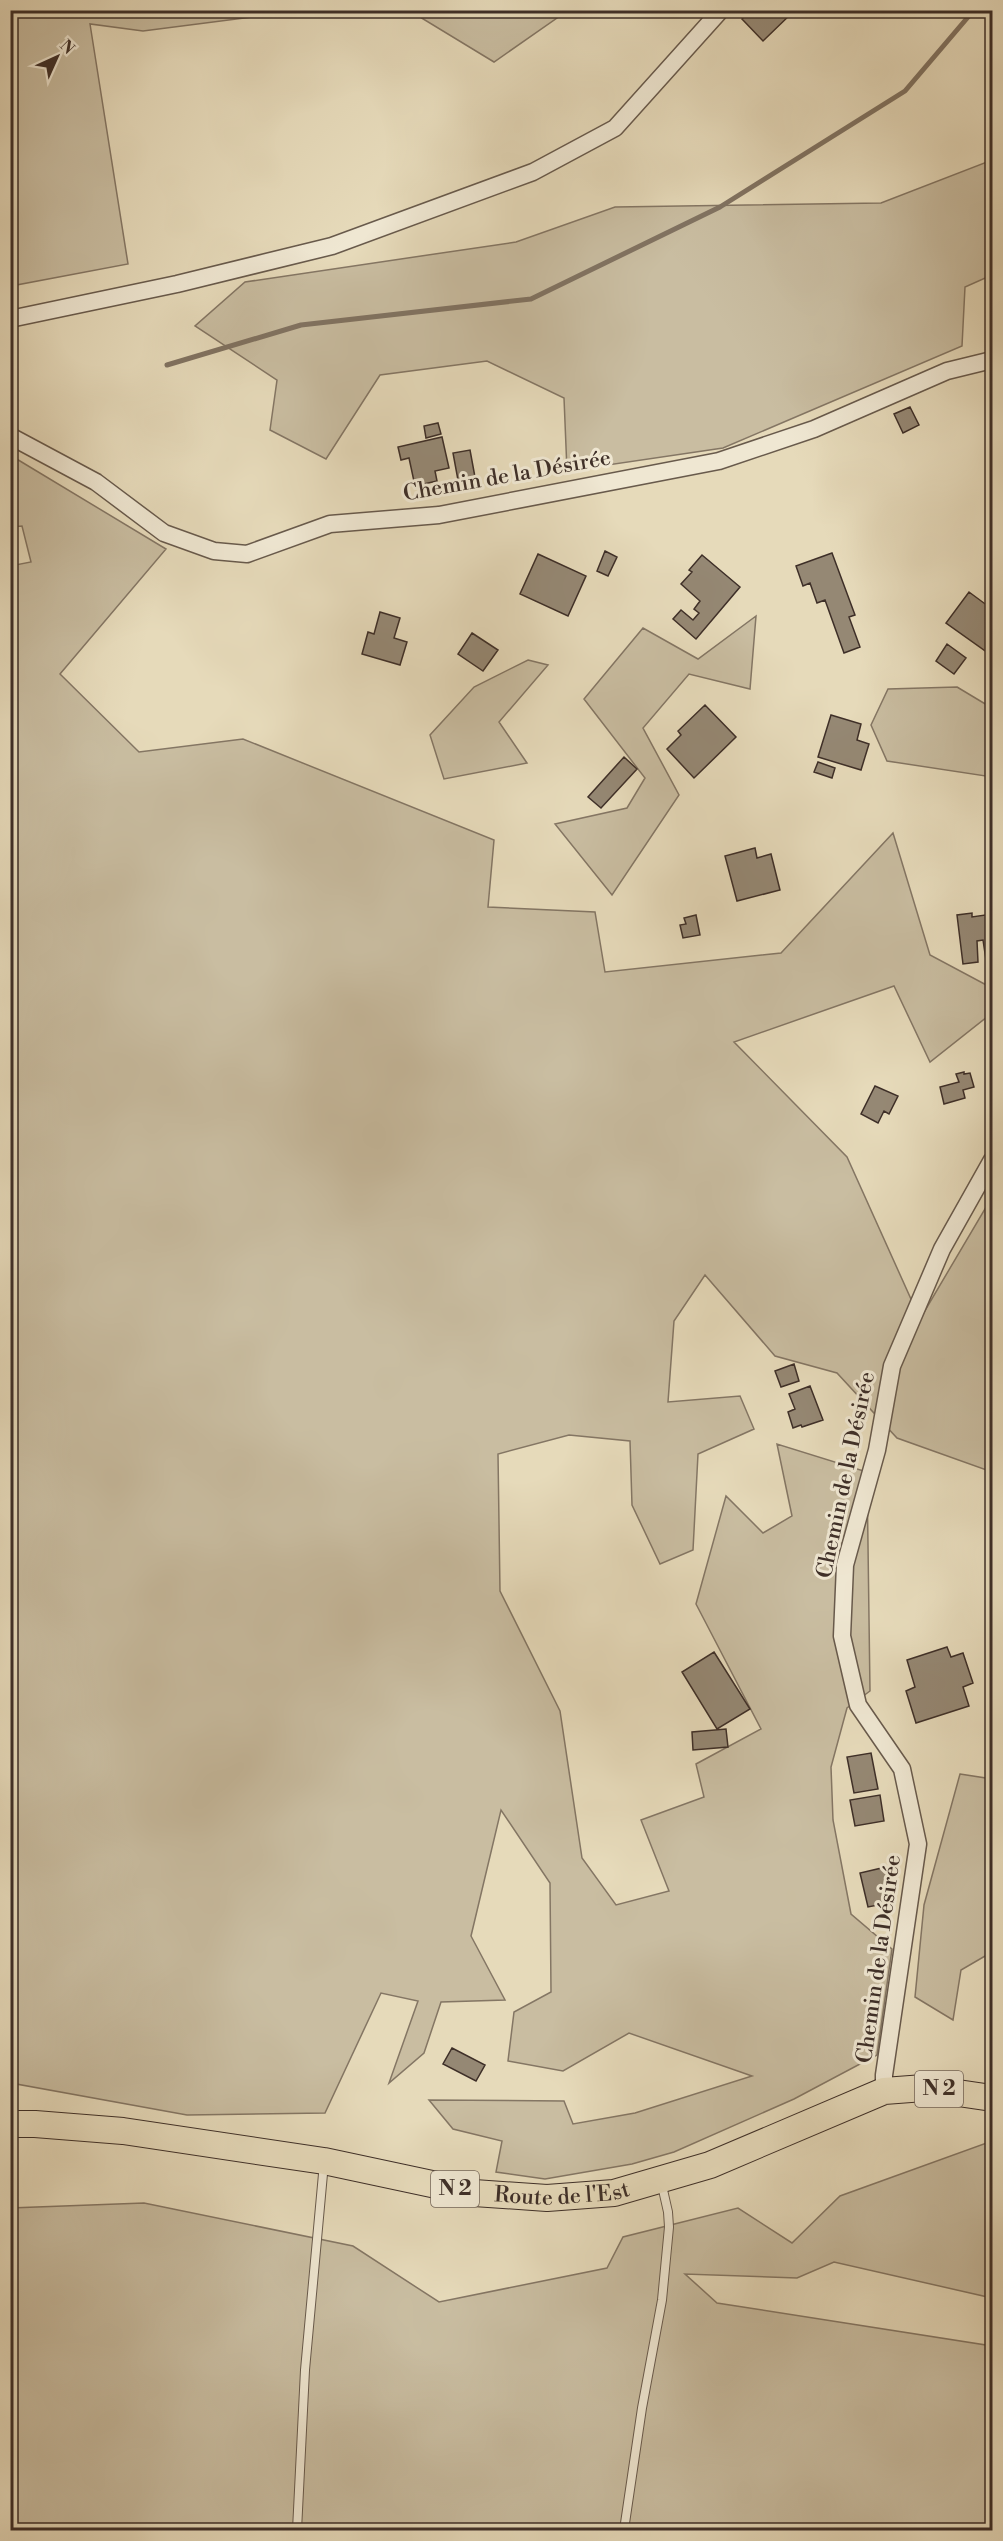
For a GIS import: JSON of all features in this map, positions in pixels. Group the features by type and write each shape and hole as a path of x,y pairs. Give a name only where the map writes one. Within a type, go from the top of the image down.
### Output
{"main road":[{"name":"Route de l'Est","path":"10,2124 123,2131 324,2161 474,2193 547,2198 614,2193 710,2165 884,2091 924,2088 993,2098"}],"street":[{"path":"10,319 177,284 332,246 534,172 615,128 721,10"},
{"name":"Chemin de la Désirée","path":"10,436 96,482 164,533 214,551 247,554 330,524 439,515 719,461 814,429 947,371 993,360"},
{"name":"Chemin de la Désirée","path":"884,2091 884,2075 918,1844 902,1769 858,1705 842,1636 845,1565 877,1450 892,1366 942,1249 993,1160"}],"lane":[{"path":"297,2530 305,2359 324,2161"},
{"path":"624,2530 642,2408 662,2300 669,2227 668,2212 660,2180"}],"shaded area":[{"path":"11,10 299,11 143,31 90,24 128,264 11,286"},
{"path":"410,11 567,11 494,62"},
{"path":"992,160 992,275 965,287 962,346 723,448 567,471 564,398 487,361 380,375 326,459 270,430 277,380 195,326 245,282 516,242 615,207 881,203"},
{"path":"10,455 166,549 60,674 139,752 243,739 494,840 488,907 595,912 605,972 781,953 893,833 930,955 992,988 992,1013 930,1062 894,986 734,1042 847,1157 920,1319 992,1197 992,1472 897,1438 837,1373 775,1356 705,1275 674,1321 668,1402 740,1396 754,1429 698,1454 693,1550 660,1564 632,1505 630,1441 569,1435 498,1454 500,1591 560,1711 582,1858 616,1905 669,1891 641,1820 704,1797 696,1764 761,1729 696,1604 726,1496 763,1533 792,1516 777,1444 867,1472 870,1691 847,1708 831,1767 833,1820 851,1914 892,1949 877,2055 794,2099 674,2152 632,2164 545,2179 496,2172 502,2141 453,2129 429,2100 564,2101 573,2124 635,2113 752,2076 629,2033 563,2071 508,2061 514,2012 551,1992 550,1883 501,1810 471,1936 505,2000 441,2002 424,2053 389,2083 418,2001 381,1993 325,2113 187,2115 11,2083 10,566 31,562 22,526 11,527"},
{"path":"756,616 750,689 689,674 643,728 679,795 612,895 555,824 627,808 645,778 584,699 643,628 698,659"},
{"path":"528,660 548,665 499,722 527,763 444,779 430,735 474,687"},
{"path":"957,687 992,708 992,777 887,761 871,725 888,689"},
{"path":"960,1774 992,1779 992,1952 961,1970 953,2020 915,1997 924,1905"},
{"path":"992,2141 992,2298 834,2262 797,2278 685,2274 717,2303 992,2346 992,2530 11,2530 10,2208 144,2203 353,2246 439,2302 607,2268 623,2237 738,2208 792,2243 840,2196"}],"building":[{"path":"751,10 795,10 763,41 742,19"},
{"path":"910,407 919,425 903,433 894,414"},
{"path":"438,423 441,434 426,438 424,426"},
{"path":"442,437 449,468 435,471 437,481 415,486 409,458 401,460 398,447"},
{"path":"470,450 477,488 460,491 453,453"},
{"path":"605,551 617,557 608,576 597,571"},
{"path":"832,553 855,615 849,617 860,647 844,653 825,600 817,603 810,583 803,586 796,566"},
{"path":"538,554 586,576 568,616 520,594"},
{"path":"702,555 740,587 696,639 673,619 681,610 693,620 699,613 694,609 700,601 681,584 692,572 689,570"},
{"path":"969,592 992,609 991,655 946,623"},
{"path":"380,612 400,618 394,638 407,642 400,665 362,654 368,632 374,634"},
{"path":"472,633 498,650 483,671 458,654"},
{"path":"947,644 966,658 954,674 936,661"},
{"path":"705,705 736,737 694,778 667,749 681,735 678,731"},
{"path":"831,715 861,724 857,740 869,744 861,770 818,757"},
{"path":"624,757 637,769 601,808 588,797"},
{"path":"818,762 835,768 832,778 814,772"},
{"path":"755,848 757,858 771,854 780,890 737,901 725,856"},
{"path":"972,913 972,917 992,914 992,959 986,960 983,940 977,941 978,962 963,964 957,915"},
{"path":"696,915 700,935 683,938 680,925 686,924 684,918"},
{"path":"964,1072 964,1074 970,1073 974,1087 963,1090 965,1098 944,1104 940,1087 959,1082 956,1074"},
{"path":"875,1086 898,1096 889,1114 884,1111 878,1123 861,1114"},
{"path":"794,1364 799,1381 781,1387 775,1371"},
{"path":"810,1386 823,1420 793,1428 788,1412 795,1409 789,1394"},
{"path":"947,1647 951,1657 963,1653 973,1683 963,1687 969,1706 916,1723 906,1691 915,1687 907,1660"},
{"path":"714,1652 750,1709 717,1729 682,1672"},
{"path":"726,1729 728,1747 693,1750 692,1732"},
{"path":"871,1753 878,1789 854,1793 847,1757"},
{"path":"880,1795 884,1821 855,1826 850,1800"},
{"path":"886,1867 894,1902 868,1907 860,1873"},
{"path":"452,2048 485,2065 476,2081 443,2064"}],"waterway":[{"path":"167,365 301,325 531,299 720,207 905,91 974,10"}]}
